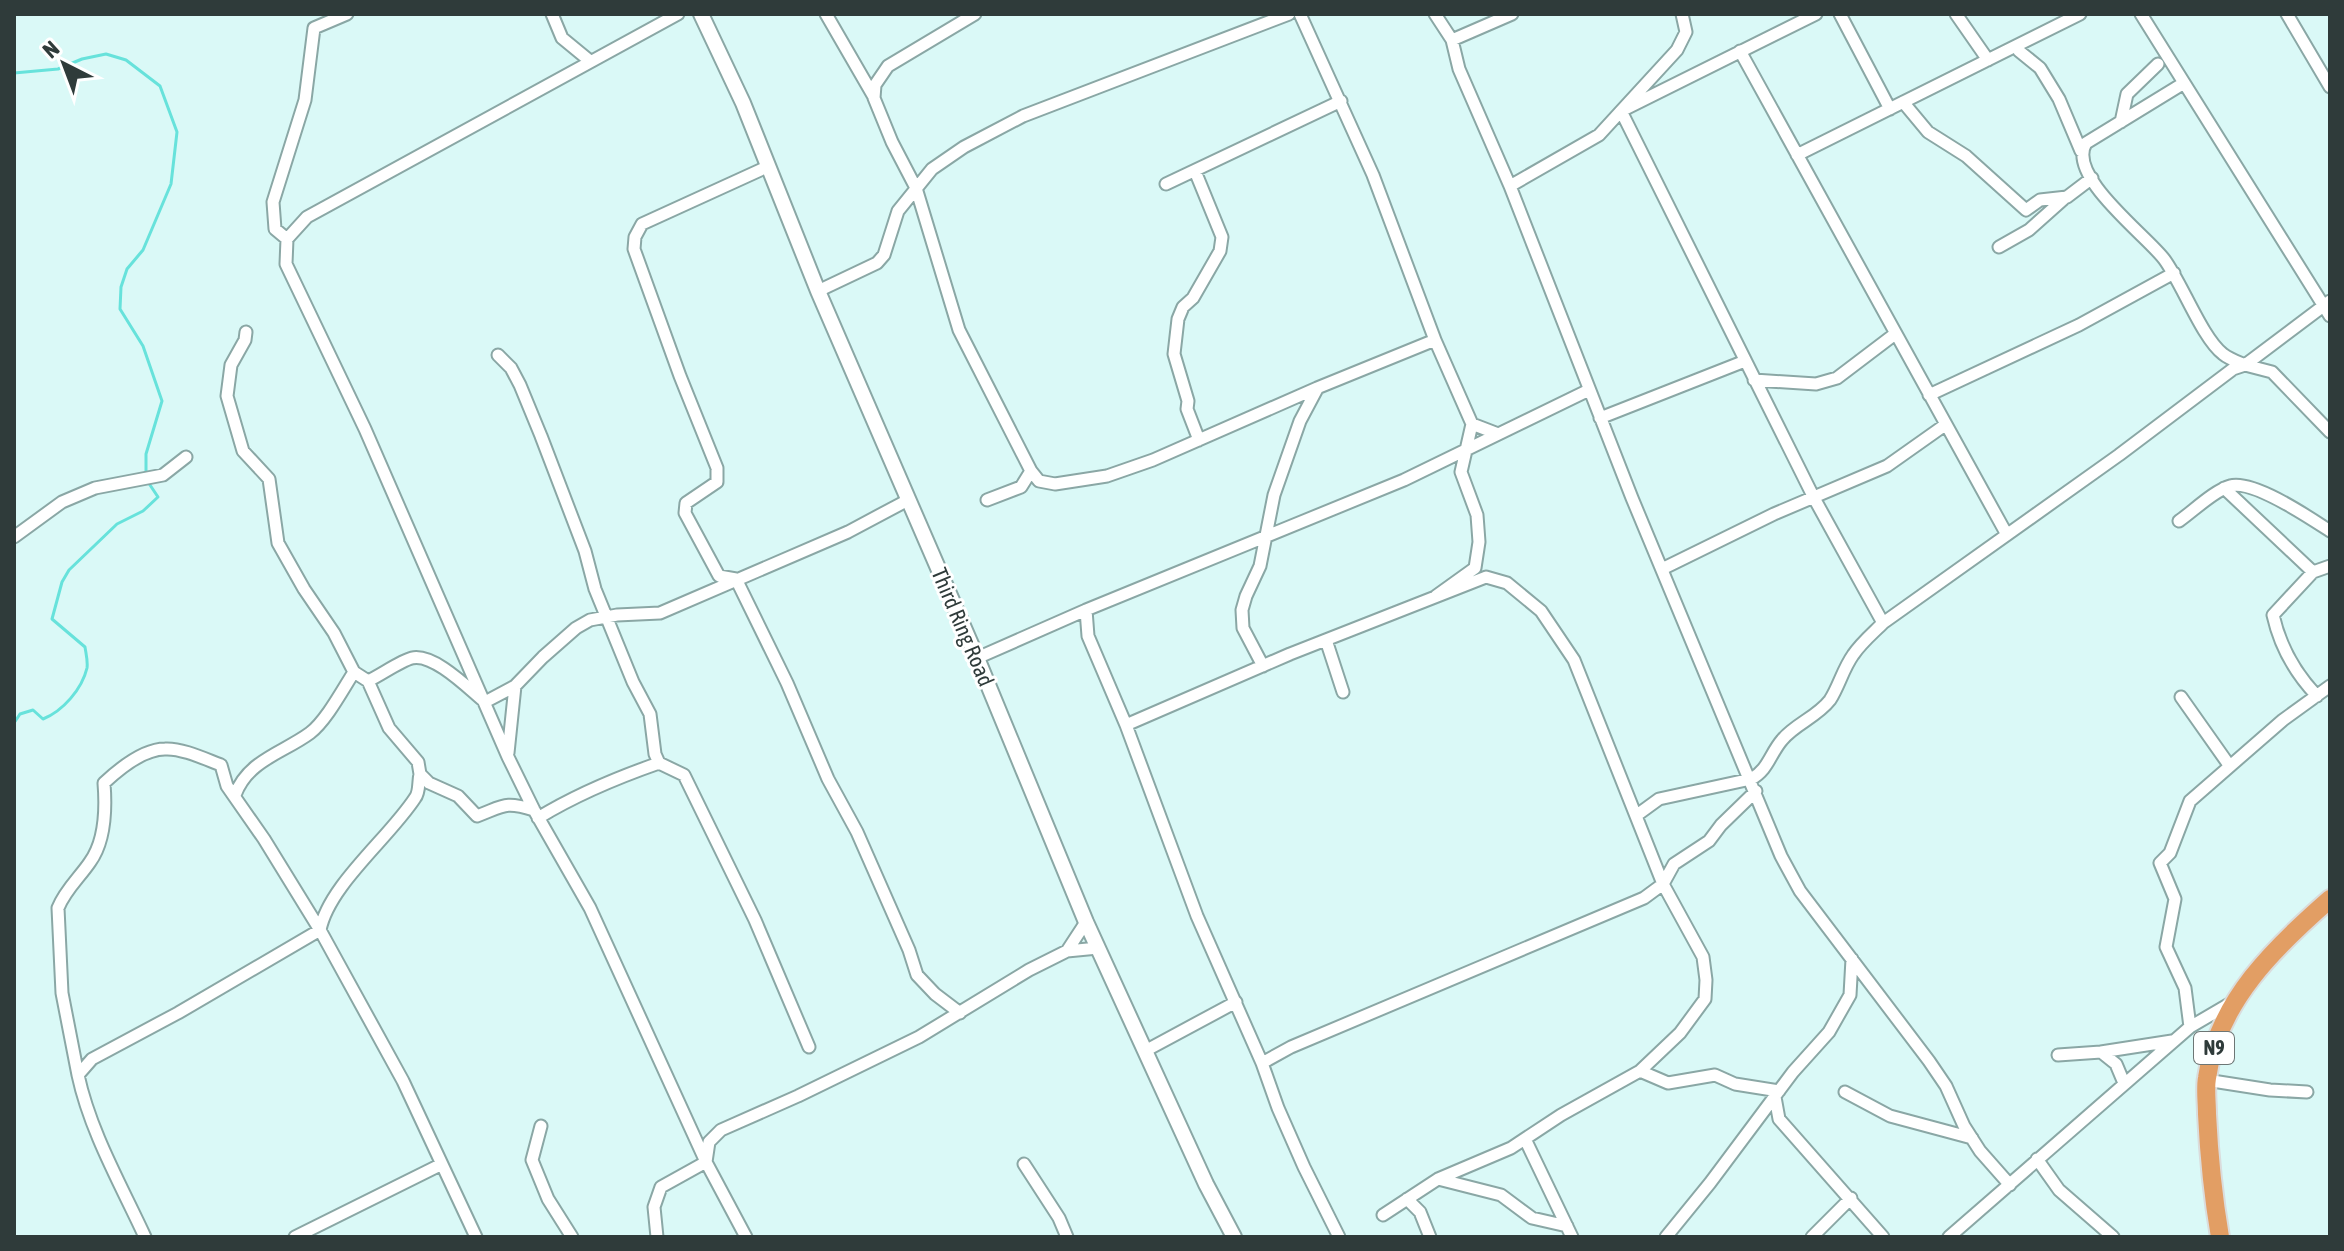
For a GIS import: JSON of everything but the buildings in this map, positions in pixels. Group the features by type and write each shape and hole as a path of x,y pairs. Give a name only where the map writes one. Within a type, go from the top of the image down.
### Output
{"highway":[{"name":"N9","path":"2220,1237 2212,1175 2206,1080 2212,1052 2251,978 2273,952 2330,899"}],"street":[{"path":"287,239 275,229 273,202 305,100 314,28 347,14"},
{"path":"552,14 562,38 590,61"},
{"path":"678,14 307,217 287,239 286,264 365,429 508,757 536,814 590,908 706,1162 746,1237"},
{"name":"Third Ring Road","path":"701,14 743,103 818,291 977,658 1086,922 1206,1184 1234,1237"},
{"path":"826,14 874,98 916,188 959,330 1039,481 1077,483 1153,460 1435,340"},
{"path":"874,98 875,85 888,66 975,14"},
{"path":"818,291 877,263 884,255 898,211 932,169 953,154 1023,116 1289,14"},
{"path":"1300,14 1373,175 1435,340 1472,424 1461,472 1477,515 1479,542 1475,568 1436,596"},
{"path":"1435,14 1452,40 1459,69 1510,186 1600,418 1781,856 1800,891 1946,1086 1972,1138 2010,1185"},
{"path":"1452,40 1512,14"},
{"path":"1510,186 1599,135 1677,50 1686,32 1682,14"},
{"path":"1621,111 1816,14"},
{"path":"1840,14 1890,109"},
{"path":"1956,14 1988,60"},
{"path":"1797,155 2080,14"},
{"path":"1262,1063 1291,1047 1644,898 1663,884 1674,864 1709,841 1768,766 1778,744 1787,733 1821,710 1831,698 1854,654 1883,623 2119,455 2217,380 2245,365 2328,308 2141,14"},
{"path":"2287,14 2330,87"},
{"path":"1740,51 2006,533"},
{"path":"2019,51 2040,68 2059,99 2081,151 2082,163 2092,178 2116,212 2174,273 2203,327 2222,353 2245,365 2272,372 2330,432"},
{"path":"2121,122 2127,94 2158,64"},
{"path":"2081,151 2086,143 2184,83"},
{"path":"1166,184 1341,101"},
{"path":"1903,102 1928,132 1966,156 2026,210 2040,200 2067,197"},
{"path":"1621,111 1814,498 1883,623"},
{"path":"736,579 719,576 685,513 686,503 717,482 717,468 634,249 635,237 642,224 767,167"},
{"path":"1195,171 1222,237 1220,251 1193,298 1180,312 1175,340 1174,354 1188,401 1187,409 1199,440"},
{"path":"1999,247 2029,230 2092,178"},
{"path":"1929,395 2079,325 2174,273"},
{"path":"78,1075 92,1059 320,930 323,915 418,795 424,778 418,762 389,728 368,681 354,672 334,633 278,543 269,479 243,451 227,396 231,365 245,340 246,332"},
{"path":"1754,380 1816,384 1837,378 1895,334"},
{"path":"498,355 511,368 520,385 585,551 607,618 650,714 659,763 684,775 755,920 809,1047"},
{"path":"1600,418 1745,361"},
{"path":"1263,666 1243,628 1242,610 1260,566 1274,495 1300,421 1317,388"},
{"path":"977,658 1404,480 1589,390"},
{"path":"1284,403 1300,421"},
{"path":"1472,424 1498,434"},
{"path":"1662,569 1774,514 1887,466 1945,425"},
{"path":"14,537 62,502 95,488 163,475 186,457"},
{"path":"987,500 1021,487 1031,471"},
{"path":"2179,521 2224,488 2241,485 2283,502 2330,531"},
{"path":"2224,488 2313,572"},
{"path":"485,702 515,686 576,628 590,620 660,613 848,532 908,500"},
{"path":"2317,696 2285,654 2273,615 2313,572 2330,566"},
{"path":"1126,725 1326,640 1486,577 1507,583 1541,611 1574,660 1663,884 1703,957 1705,999 1680,1033 1640,1071 1561,1115 1511,1148 1438,1179 1383,1215"},
{"path":"736,579 787,683 828,779 857,832 917,975 960,1013"},
{"path":"1086,610 1088,636 1126,725 1182,877 1291,1137 1339,1237"},
{"path":"1066,620 1088,636"},
{"path":"1326,640 1343,692"},
{"path":"368,681 411,658 425,657 485,702"},
{"path":"235,795 241,778 278,751 312,732 354,672"},
{"path":"508,757 515,686"},
{"path":"2190,1027 2185,988 2166,947 2175,899 2160,863 2170,853 2190,801 2229,765 2330,686"},
{"path":"2181,697 2229,765"},
{"path":"145,1237 82,1095 62,993 58,908 62,898 93,859 106,813 104,783 118,769 166,748 221,765 227,786 320,930 403,1081 476,1237"},
{"path":"424,778 458,796 477,816 496,806 508,805 536,814 597,786 659,763"},
{"path":"1637,815 1659,799 1754,785"},
{"path":"418,795 449,792"},
{"path":"1067,951 1086,922"},
{"path":"706,1162 709,1142 721,1130 919,1037 1029,970 1067,951 1098,948"},
{"path":"1666,1237 1793,1072 1829,1032 1850,995 1852,959"},
{"path":"1850,995 1871,986"},
{"path":"1949,1237 2190,1027 2237,1000"},
{"path":"1145,1051 1236,1002"},
{"path":"2058,1055 2174,1041"},
{"path":"2101,1052 2116,1064 2124,1083"},
{"path":"1640,1071 1668,1083 1715,1075 1735,1084 1777,1094"},
{"path":"2206,1080 2307,1092"},
{"path":"1845,1092 1890,1116 1972,1138"},
{"path":"1777,1094 1779,1119"},
{"path":"1761,1115 1779,1119 1883,1237"},
{"path":"541,1126 532,1160 548,1199 572,1237"},
{"path":"1525,1139 1569,1232"},
{"path":"2037,1159 2059,1190 2113,1237"},
{"path":"657,1237 654,1207 661,1187 706,1162"},
{"path":"1024,1164 1059,1218 1067,1237"},
{"path":"295,1237 440,1165"},
{"path":"1438,1179 1501,1195 1532,1218 1569,1232"},
{"path":"1812,1237 1851,1198"},
{"path":"1407,1199 1420,1212 1430,1237"}],"waterway":[{"path":"14,73 58,69 106,54 126,60 160,86 177,132 171,184 143,250 127,269 121,287 120,309 143,346 162,401 146,454 146,479 158,497 143,511 117,524 69,570 62,582 52,619 85,647 87,665 84,676 76,691 58,711 43,719 33,710 20,714 14,723"}]}
